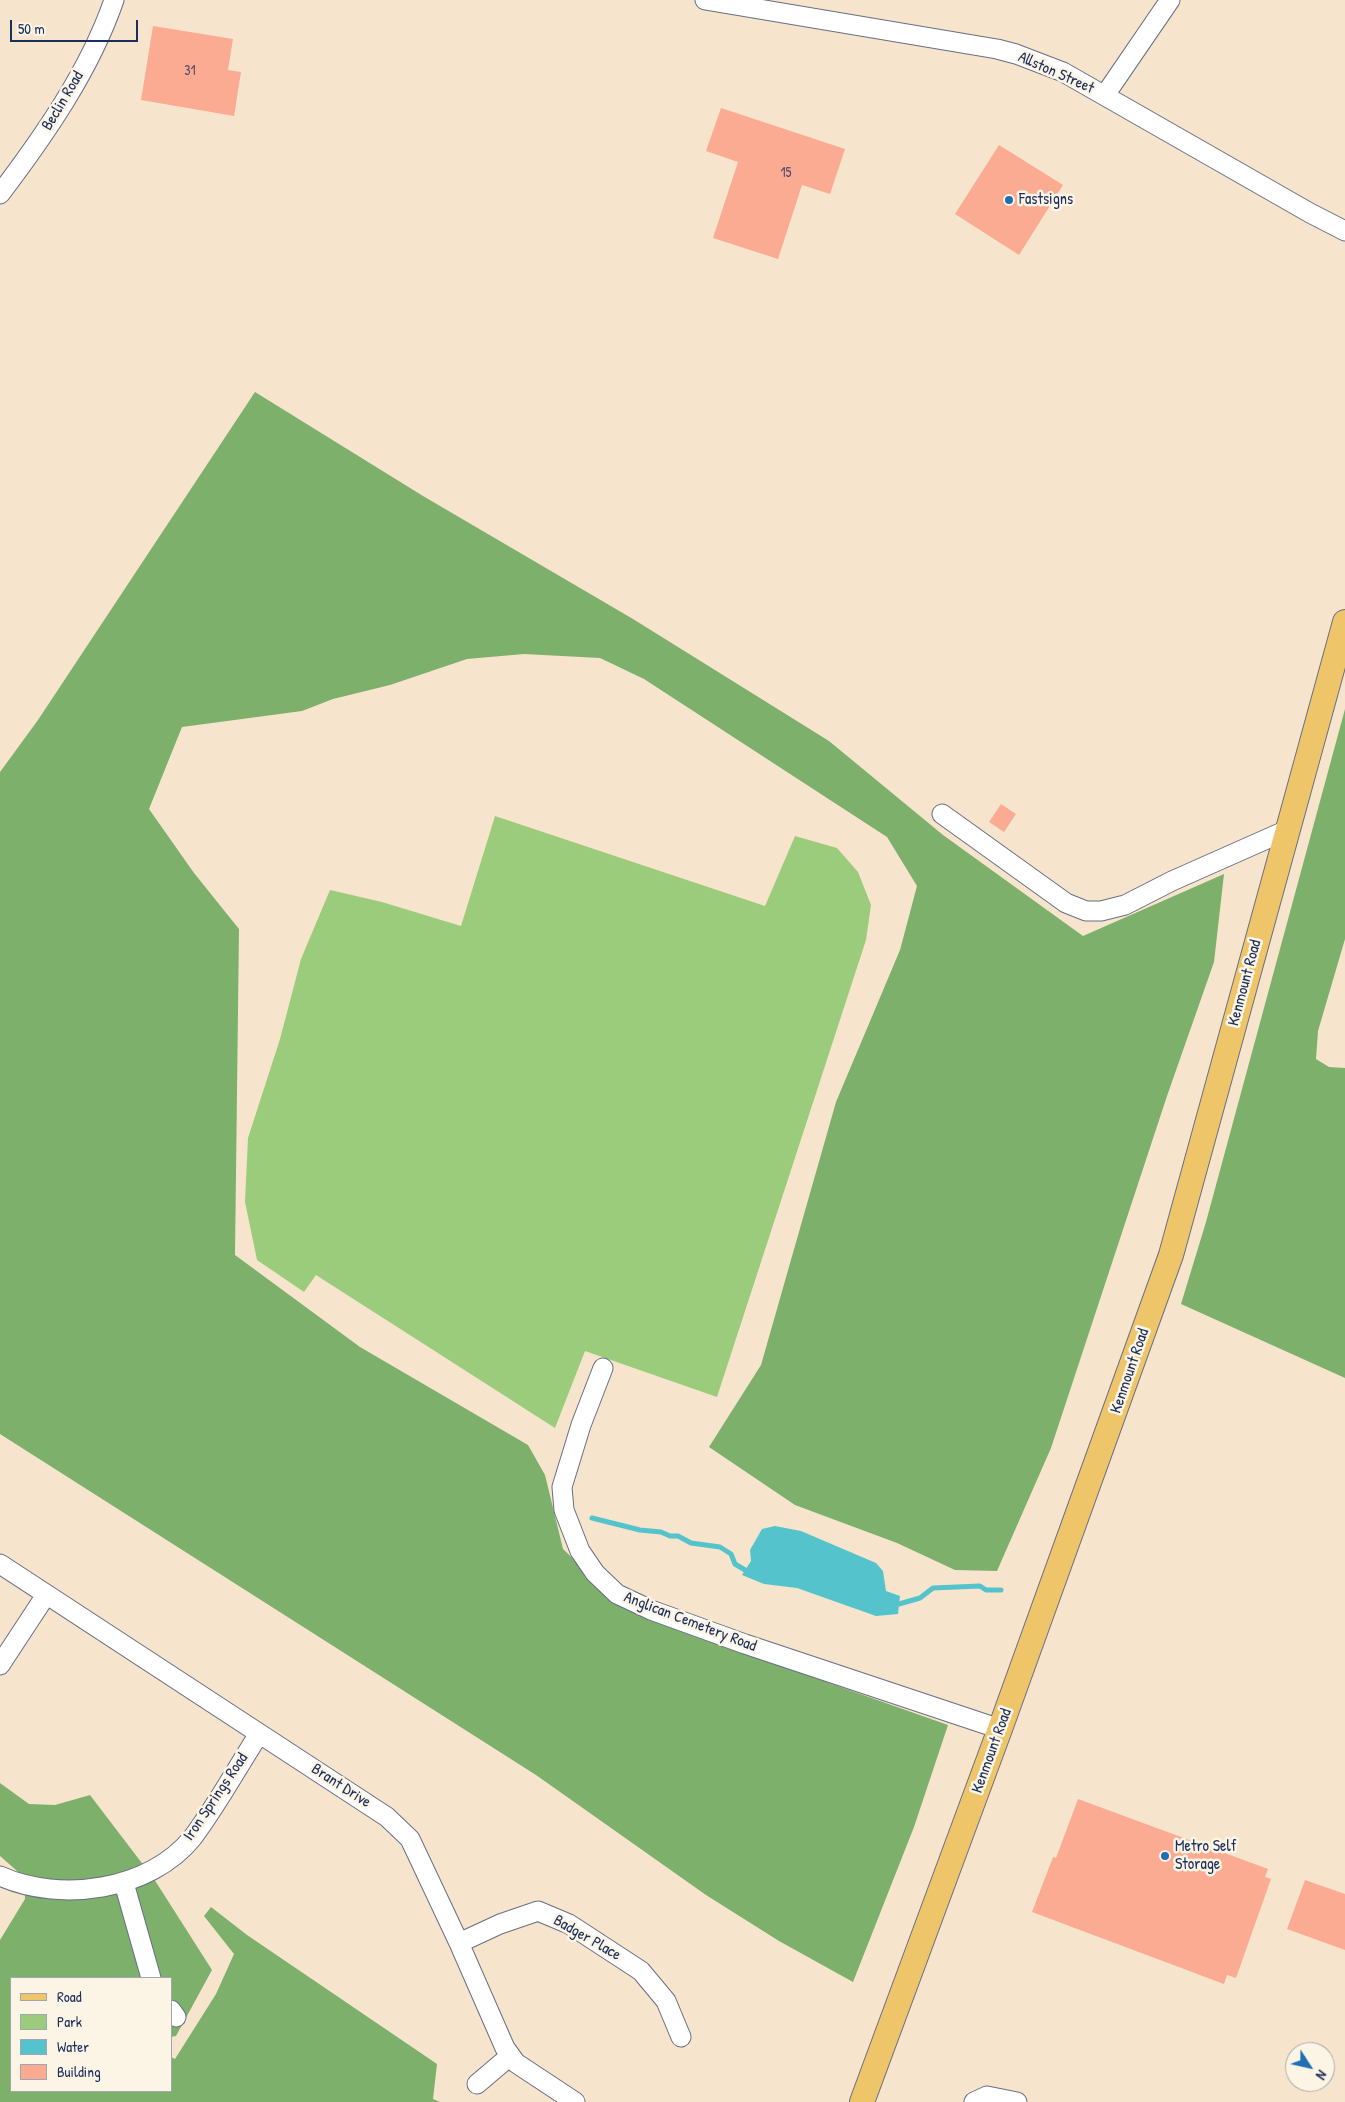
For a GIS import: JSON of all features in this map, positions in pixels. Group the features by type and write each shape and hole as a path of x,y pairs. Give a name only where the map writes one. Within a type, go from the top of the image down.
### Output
{"main road":[{"name":"Kenmount Road","path":"862,2102 1000,1729 1170,1256 1345,622"}],"street":[{"name":"Beclin Road","path":"0,194 27,159 64,101 98,42 114,0"},
{"name":"Allston Street","path":"706,0 1016,54 1063,72 1310,213 1345,230"},
{"path":"1105,95 1170,0"},
{"path":"942,814 1066,903 1086,911 1101,911 1125,905 1172,881 1287,830"},
{"name":"Anglican Cemetery Road","path":"603,1368 581,1425 562,1487 564,1510 580,1551 595,1573 617,1594 651,1610 745,1644 1000,1729"},
{"name":"Brant Drive","path":"0,1564 387,1817 410,1839 460,1943 510,2056 516,2063 575,2102"},
{"path":"0,1665 46,1594"},
{"name":"Iron Springs Road","path":"0,1876 40,1888 80,1892 124,1883 165,1862 192,1838 258,1734"},
{"path":"124,1883 151,1977"},
{"name":"Badger Place","path":"460,1943 500,1924 538,1911 569,1924 641,1971 666,2001 681,2037"},
{"path":"477,2084 510,2056"},
{"path":"974,2102 987,2096 1017,2102"}],"green space":[{"path":"255,392 423,496 633,619 829,741 943,835 1083,936 1224,874 1214,962 1167,1096 1051,1448 997,1571 955,1570 897,1543 795,1505 709,1447 761,1365 836,1102 900,950 917,886 887,837 644,679 600,658 524,654 467,659 390,685 333,699 302,711 182,727 149,809 194,873 239,929 235,1255 360,1347 528,1445 545,1475 563,1549 619,1603 688,1633 948,1725 914,1827 853,1982 779,1941 706,1895 536,1775 0,1434 0,772 38,720"},
{"path":"1345,709 1345,939 1318,1031 1316,1059 1329,1067 1345,1068 1345,1378 1181,1304 1206,1222"},
{"path":"495,816 765,906 795,836 837,848 858,872 871,905 866,940 717,1397 585,1351 555,1428 316,1275 304,1292 257,1260 245,1202 248,1138 280,1039 301,959 330,890 382,902 461,926"},
{"path":"0,1783 29,1804 55,1805 90,1795 154,1879 212,1970 176,2036 172,2037 172,1977 10,1977 10,2092 172,2092 172,2058 175,2059 216,1994 234,1954 204,1916 211,1907 247,1935 437,2064 433,2099 440,2102 0,2102 0,1940 25,1899 24,1877 0,1856"}],"water":[{"path":"775,1526 801,1531 876,1563 883,1571 886,1591 900,1596 898,1614 876,1616 797,1588 764,1584 742,1575 751,1561 750,1550 762,1529"}],"building":[{"path":"153,26 233,39 228,70 241,72 234,116 141,100"},
{"path":"721,108 845,149 830,194 802,185 778,259 713,238 738,162 706,151"},
{"name":"Fastsigns","path":"999,145 1063,185 1019,255 955,214"},
{"path":"1001,804 1016,814 1004,832 989,822"},
{"path":"1078,1799 1268,1869 1265,1877 1271,1879 1236,1978 1227,1975 1224,1984 1032,1912 1053,1857 1056,1858"},
{"path":"1305,1880 1345,1894 1345,1950 1287,1929"}],"waterway":[{"path":"592,1518 640,1530 678,1536 691,1543 720,1547 731,1554 735,1564 745,1570"},
{"path":"899,1604 920,1598 933,1588 980,1586 986,1590 1001,1590"}],"place":[{"name":"Fastsigns","path":"1009,200"},
{"name":"Metro Self Storage","path":"1165,1856"}]}
